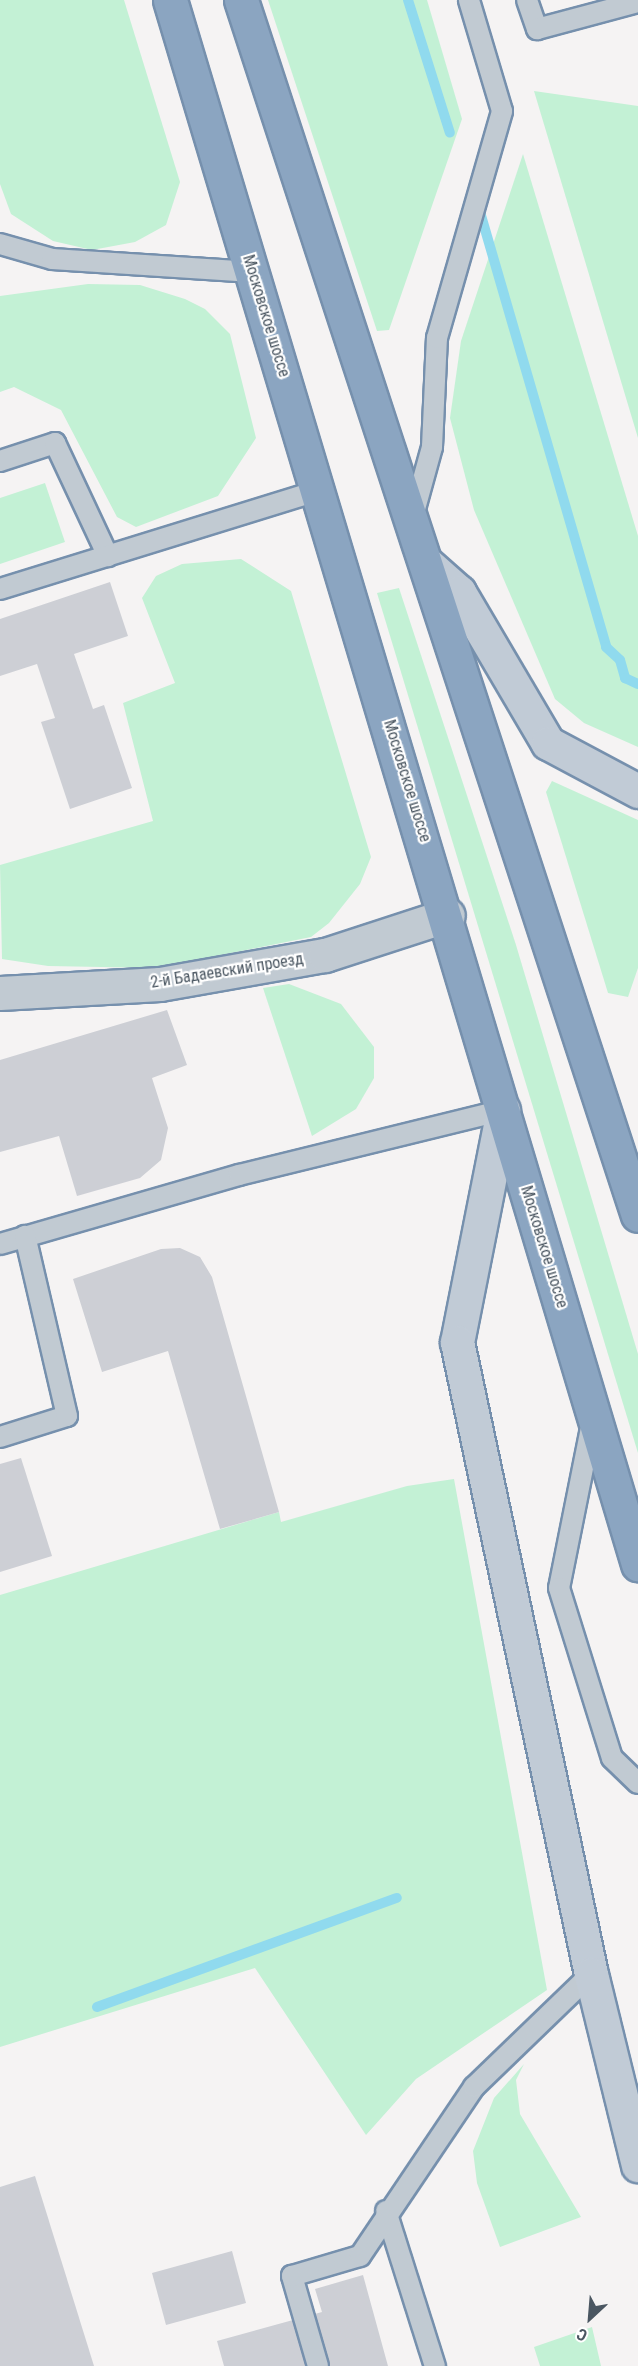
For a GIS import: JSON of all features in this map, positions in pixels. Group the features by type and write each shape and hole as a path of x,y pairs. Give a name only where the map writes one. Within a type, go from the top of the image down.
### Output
{"highway":[{"name":"Московское шоссе","path":"171,0 448,915 503,1110 638,1564"},
{"path":"241,0 638,1215"}],"street":[{"path":"426,563 459,592 548,743 638,791"},
{"name":"2-й Бадаевский проезд","path":"0,993 160,984 325,955 448,915"},
{"path":"503,1110 457,1342 591,1974 638,2165"}],"lane":[{"path":"412,519 432,447 436,338 502,111 469,0"},
{"path":"527,0 537,29 638,2"},
{"path":"0,244 52,259 253,272"},
{"path":"0,460 56,443 108,556"},
{"path":"0,589 320,490"},
{"path":"0,1244 238,1175 503,1110"},
{"path":"0,1437 67,1416 25,1236"},
{"path":"594,1412 559,1588 612,1758 638,1783"},
{"path":"318,2366 292,2276 360,2256 386,2211 474,2087 591,1974"},
{"path":"386,2211 435,2366"}],"green space":[{"path":"0,0 124,0 180,182 166,225 135,242 92,250 53,241 11,214 0,184"},
{"path":"268,0 427,0 462,119 389,330 377,331"},
{"path":"534,91 638,106 638,438"},
{"path":"523,154 638,536 638,747 584,723 555,699 474,510 450,418 461,341"},
{"path":"88,284 140,285 185,299 205,309 230,334 256,438 218,496 136,527 117,517 61,410 14,387 0,392 0,296"},
{"path":"45,483 65,542 0,564 0,498"},
{"path":"241,559 291,591 371,857 360,884 329,923 311,937 156,968 48,966 2,959 0,865 153,821 123,703 175,683 142,598 156,576 182,564"},
{"path":"399,588 516,945 638,1354 638,1453 377,593"},
{"path":"552,781 638,820 638,968 628,997 608,993 546,792"},
{"path":"289,984 341,1004 374,1047 374,1078 356,1109 312,1136 263,988"},
{"path":"454,1479 547,1990 416,2079 366,2135 255,1968 0,2047 0,1595 279,1512 281,1522 407,1486"},
{"path":"524,2064 516,2080 520,2114 581,2217 500,2247 477,2183 473,2151 494,2098"},
{"path":"592,2327 601,2366 540,2366 534,2347"}],"building":[{"path":"110,582 128,636 74,654 93,709 104,705 132,788 70,809 41,722 55,718 37,664 0,676 0,619"},
{"path":"167,1010 187,1065 152,1078 168,1128 161,1160 140,1178 77,1196 59,1136 0,1152 0,1060"},
{"path":"180,1248 200,1257 212,1277 279,1512 220,1529 168,1351 102,1372 73,1279 161,1249"},
{"path":"21,1458 52,1556 0,1572 0,1464"},
{"path":"35,2176 94,2366 0,2366 0,2187"},
{"path":"232,2251 246,2303 166,2325 152,2273"},
{"path":"363,2275 388,2366 224,2366 217,2341 322,2312 315,2289"}],"waterway":[{"path":"408,0 450,133"},
{"path":"480,212 606,647 620,660 625,678 638,684"},
{"path":"97,2007 397,1898"}]}
